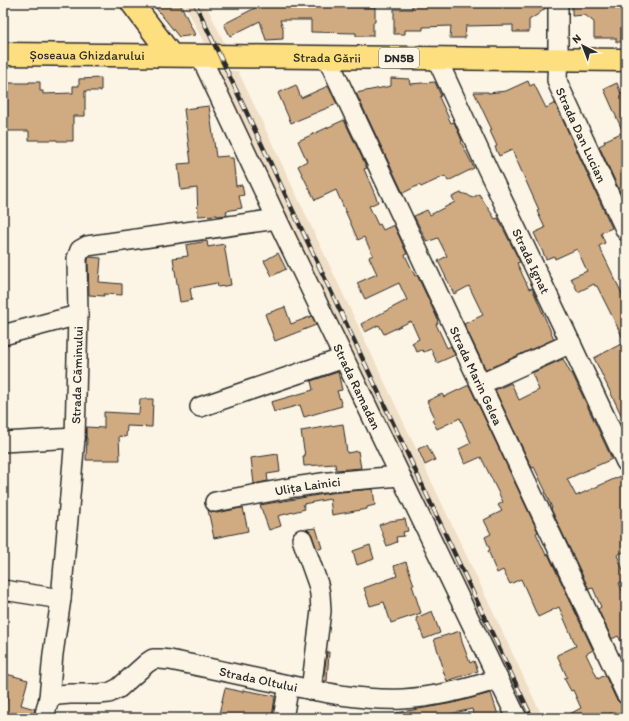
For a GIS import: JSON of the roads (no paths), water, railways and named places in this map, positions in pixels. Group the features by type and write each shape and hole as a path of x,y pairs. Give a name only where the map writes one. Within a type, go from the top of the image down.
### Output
{"main road":[{"path":"132,3 171,55"},
{"name":"Șoseaua Ghizdarului","path":"3,54 171,55"},
{"name":"Strada Gării","path":"171,55 626,60"}],"street":[{"name":"Strada Dan Lucian","path":"558,3 557,80 626,231"},
{"name":"Strada Ramadan","path":"200,55 517,718"},
{"name":"Strada Marin Gelea","path":"327,57 626,694"},
{"name":"Strada Ignat","path":"437,59 626,462"},
{"name":"Strada Căminului","path":"49,698 53,654 61,600 75,438 78,315 77,258 80,250 87,246 277,218"},
{"path":"3,334 78,315"},
{"path":"481,384 571,343"},
{"path":"200,407 344,358"},
{"path":"3,442 75,438"},
{"name":"Ulița Lainici","path":"215,502 330,482 400,476"},
{"path":"302,540 318,584 320,594 321,611 311,690"},
{"path":"3,590 61,600"},
{"name":"Strada Oltului","path":"49,698 58,695 70,694 109,693 119,688 153,659 170,660 311,690 349,696 387,699 404,699 440,694 498,679"},
{"path":"283,718 289,685"},
{"path":"44,718 49,698"}],"railway":[{"path":"195,3 532,718"}]}
